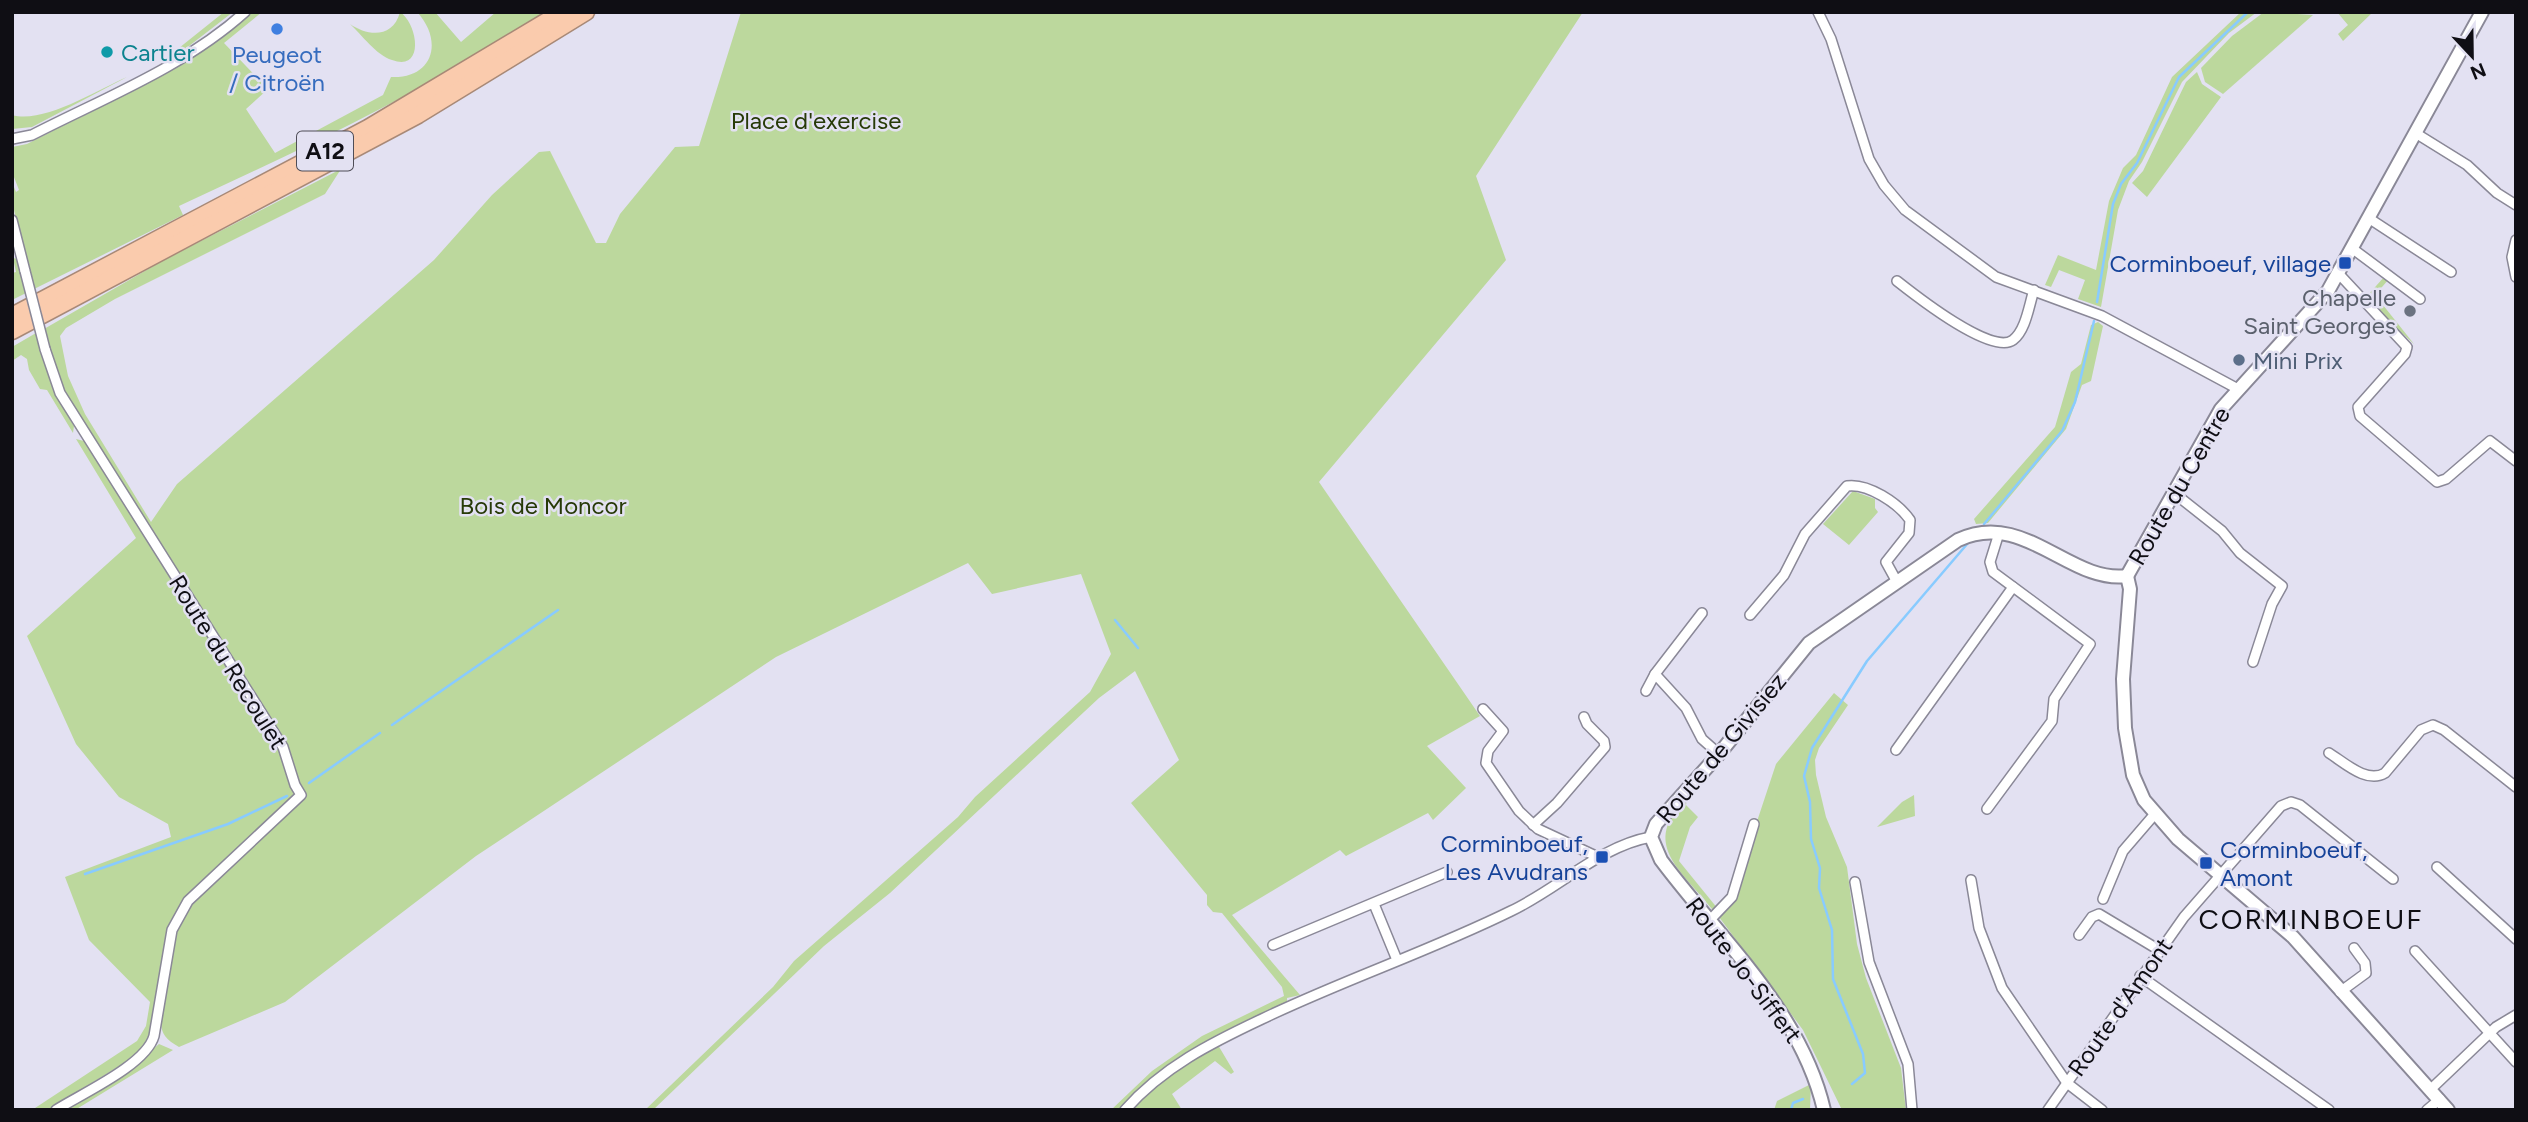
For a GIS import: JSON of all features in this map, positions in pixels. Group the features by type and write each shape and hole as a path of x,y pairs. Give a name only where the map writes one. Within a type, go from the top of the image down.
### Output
{"highway":[{"name":"A12","path":"12,316 368,128 562,12"},
{"name":"A12","path":"12,331 418,115 586,12"}],"street":[{"path":"12,139 32,135 166,66 224,31 245,12"},
{"path":"1818,12 1832,39 1869,159 1889,192 1905,211 1983,270 2012,285 2034,290 2109,319 2238,389"},
{"name":"Route du Centre","path":"2127,576 2212,422 2238,389 2328,291 2482,12"},
{"path":"2417,134 2467,165 2497,193 2516,205"},
{"path":"2370,219 2451,272"},
{"name":"Route du Recoulet","path":"12,220 45,349 60,393 278,738 301,795 188,901 172,930 154,1036 146,1051 134,1062 56,1110"},
{"path":"2516,240 2512,257 2516,277"},
{"path":"2353,249 2420,299"},
{"path":"2338,273 2407,347 2405,354 2358,407 2360,416 2437,482 2446,479 2490,441 2516,461"},
{"path":"1897,281 1951,321 2000,344 2010,342 2019,334 2034,290"},
{"path":"1750,615 1784,575 1805,534 1847,486 1857,486 1879,495 1910,520 1909,533 1886,562 1897,582"},
{"path":"2174,493 2222,531 2241,553 2282,586 2272,604 2253,662"},
{"path":"1987,808 2052,721 2054,699 2090,648 2089,641 1991,568 1999,533"},
{"name":"Route de Givisiez","path":"1125,1110 1158,1077 1214,1042 1516,909 1624,843 1651,837 1656,824 1669,807 1719,754 1809,643 1958,540 1969,535 1999,533 2030,542 2111,577 2127,576"},
{"path":"2127,576 2130,590 2123,679 2125,728 2133,775 2154,815 2287,930 2444,1105 2427,1110"},
{"path":"1896,750 2013,587"},
{"path":"1646,691 1655,674 1702,613"},
{"path":"1655,674 1686,708 1702,739 1719,754"},
{"path":"1483,709 1503,731 1488,751 1486,762 1533,825 1600,858"},
{"path":"1533,825 1557,803 1605,747 1604,741 1584,717"},
{"path":"2329,752 2369,777 2377,777 2385,773 2421,730 2433,725 2444,730 2516,787"},
{"name":"Route d'Amont","path":"2048,1110 2159,950 2281,806 2291,802 2304,808 2393,879"},
{"path":"2102,899 2123,850 2154,815"},
{"path":"1709,920 1732,897 1754,824"},
{"name":"Route Jo-Siffert","path":"1651,837 1661,860 1788,1021 1812,1069 1824,1110"},
{"path":"2437,867 2516,939"},
{"path":"1273,945 1447,872"},
{"path":"1971,880 1979,928 2002,988 2067,1083 2102,1110"},
{"path":"1855,882 1869,962 1908,1064 1912,1110"},
{"path":"1374,904 1397,960"},
{"path":"2079,935 2092,917 2103,915 2159,950"},
{"path":"2340,992 2366,973 2365,963 2354,948"},
{"path":"2415,951 2516,1062"},
{"path":"2140,976 2329,1110"},
{"path":"2431,1088 2489,1034 2516,1015"}],"green space":[{"path":"224,12 233,12 189,46 164,60"},
{"path":"252,12 262,12 224,43 268,89 246,109 275,153 383,95 391,77 417,72 425,65 432,46 425,23 417,12 435,12 461,42 496,12 544,12 411,92 319,140 179,206 183,215 12,300 12,273 16,272 13,258 17,259 22,275 28,272 12,201 12,182 16,192 19,190 12,172 12,147 27,144 144,85 199,52"},
{"path":"400,12 411,26 415,45 410,59 403,62 380,54 350,24 364,31 379,33 392,27"},
{"name":"Bois de Moncor","path":"741,12 1583,12 1476,176 1506,260 1319,482 1480,716 1427,746 1466,788 1433,820 1428,813 1346,856 1340,850 1232,915 1300,995 1287,998 1287,1002 1197,1048 1156,1076 1119,1110 1111,1110 1152,1071 1202,1036 1284,996 1282,987 1222,913 1213,912 1207,905 1207,895 1131,803 1179,760 1135,671 1099,698 890,893 824,946 653,1110 645,1110 773,987 794,961 958,817 975,797 1090,692 1111,654 1081,574 992,594 968,563 776,657 476,856 285,1002 179,1047 163,1033 162,1013 141,1049 129,1060 48,1110 32,1110 137,1041 146,1026 150,1002 89,940 65,877 171,837 168,824 119,797 76,744 27,636 136,538 76,439 84,441 143,532 61,385 44,329 164,260 341,169 325,194 115,299 66,328 60,336 68,376 85,414 151,522 177,484 434,260 492,195 539,152 550,151 596,243 606,243 620,214 675,147 699,146"},
{"path":"2241,12 2257,12 2229,33 2182,82 2142,162 2129,181 2118,210 2101,307 2078,299 2085,280 2059,270 2051,287 2045,285 2058,255 2096,270 2109,201 2123,168 2136,155 2172,77"},
{"path":"2264,12 2313,15 2223,94 2205,82 2201,68 2232,36"},
{"path":"2337,12 2373,12 2343,41 2338,34 2348,25"},
{"path":"2197,72 2202,84 2221,97 2147,197 2132,183 2143,171 2186,82"},
{"path":"127,77 32,127 12,129 12,115 39,115 55,110"},
{"path":"2385,276 2389,279 2375,295 2414,344 2385,318 2367,296"},
{"path":"2098,322 2103,326 2091,381 2082,385 2066,429 1988,523 1976,524 1974,519 2055,427 2071,372 2081,364 2091,325"},
{"path":"36,333 53,390 74,426 73,433 47,390 40,389 29,370 27,359 21,355 12,361 12,347"},
{"path":"1853,491 1875,499 1878,512 1849,545 1823,524"},
{"path":"1834,693 1848,705 1819,748 1815,760 1816,775 1826,817 1847,867 1857,944 1866,978 1901,1068 1906,1110 1842,1110 1803,1030 1719,917 1729,906 1776,764"},
{"path":"1914,795 1915,816 1877,827 1902,802"},
{"path":"1687,799 1686,805 1698,817 1690,827 1679,861 1718,909 1712,909 1678,869 1666,843 1666,829 1673,815"},
{"path":"159,1044 173,1050 75,1110 63,1110 136,1064"},
{"path":"1218,1045 1234,1072 1231,1074 1215,1061 1172,1094 1182,1110 1131,1110 1161,1081"},
{"path":"1811,1084 1810,1110 1774,1110 1777,1101"}],"waterway":[{"path":"2097,302 2113,204 2121,184 2137,163 2179,77 2248,12"},
{"path":"1984,524 2062,431 2075,402 2094,321"},
{"path":"1852,1084 1865,1073 1863,1054 1833,979 1832,930 1819,888 1820,868 1811,839 1810,802 1804,776 1812,748 1867,661 1968,543"},
{"path":"392,725 558,610"},
{"path":"1115,620 1138,648"},
{"path":"309,783 380,733"},
{"path":"85,874 228,824 287,796"},
{"path":"1791,1110 1793,1103 1803,1099"}],"place":[{"name":"Peugeot / Citroën","path":"277,29"},
{"name":"Cartier","path":"107,52"},
{"name":"Corminboeuf, village","path":"2345,263"},
{"name":"Chapelle Saint Georges","path":"2410,311"},
{"name":"Mini Prix","path":"2239,360"},
{"name":"Corminboeuf, Les Avudrans","path":"1602,857"},
{"name":"Corminboeuf, Amont","path":"2206,863"}],"district":[{"name":"CORMINBOEUF","path":"2311,919"}],"park label":[{"name":"Place d'exercise","path":"816,120"}]}
